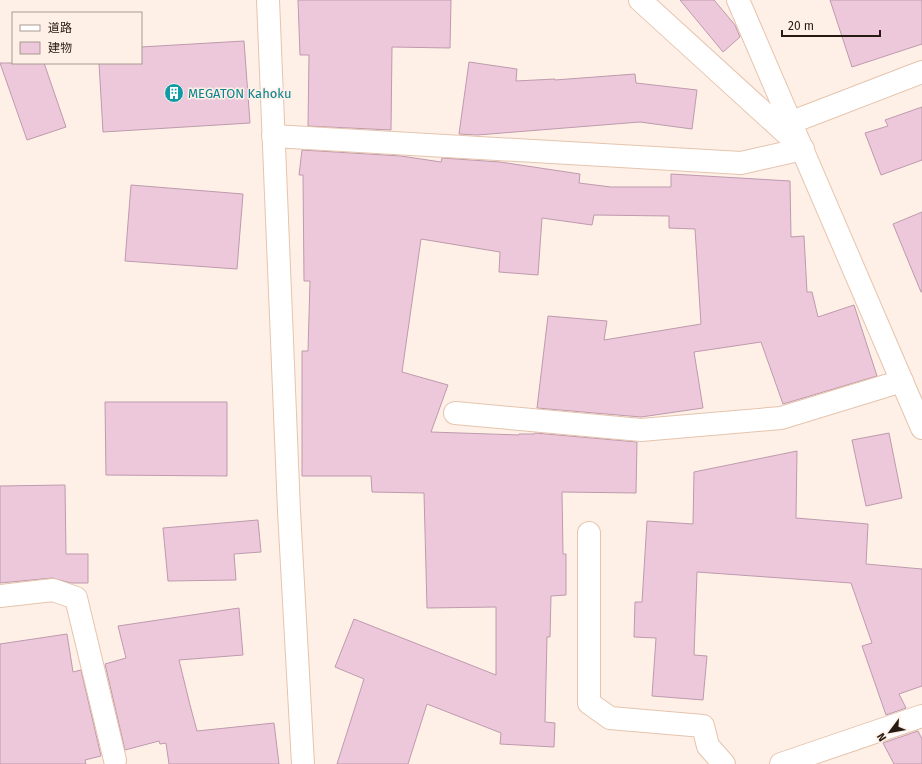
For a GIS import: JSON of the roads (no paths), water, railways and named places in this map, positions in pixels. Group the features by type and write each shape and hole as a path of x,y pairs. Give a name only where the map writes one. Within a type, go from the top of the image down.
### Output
{"street":[{"path":"268,0 288,511 303,764"},
{"path":"640,0 803,149"},
{"path":"738,0 792,122 922,428"},
{"path":"792,122 922,72"},
{"path":"273,136 741,163 803,149"},
{"path":"456,413 642,430 781,418 902,381"},
{"path":"588,533 589,703 610,718 703,726 708,746 724,764"},
{"path":"0,596 53,590 76,598 115,760"},
{"path":"781,764 922,716"}],"place":[{"name":"MEGATON Kahoku","path":"174,93"}]}
